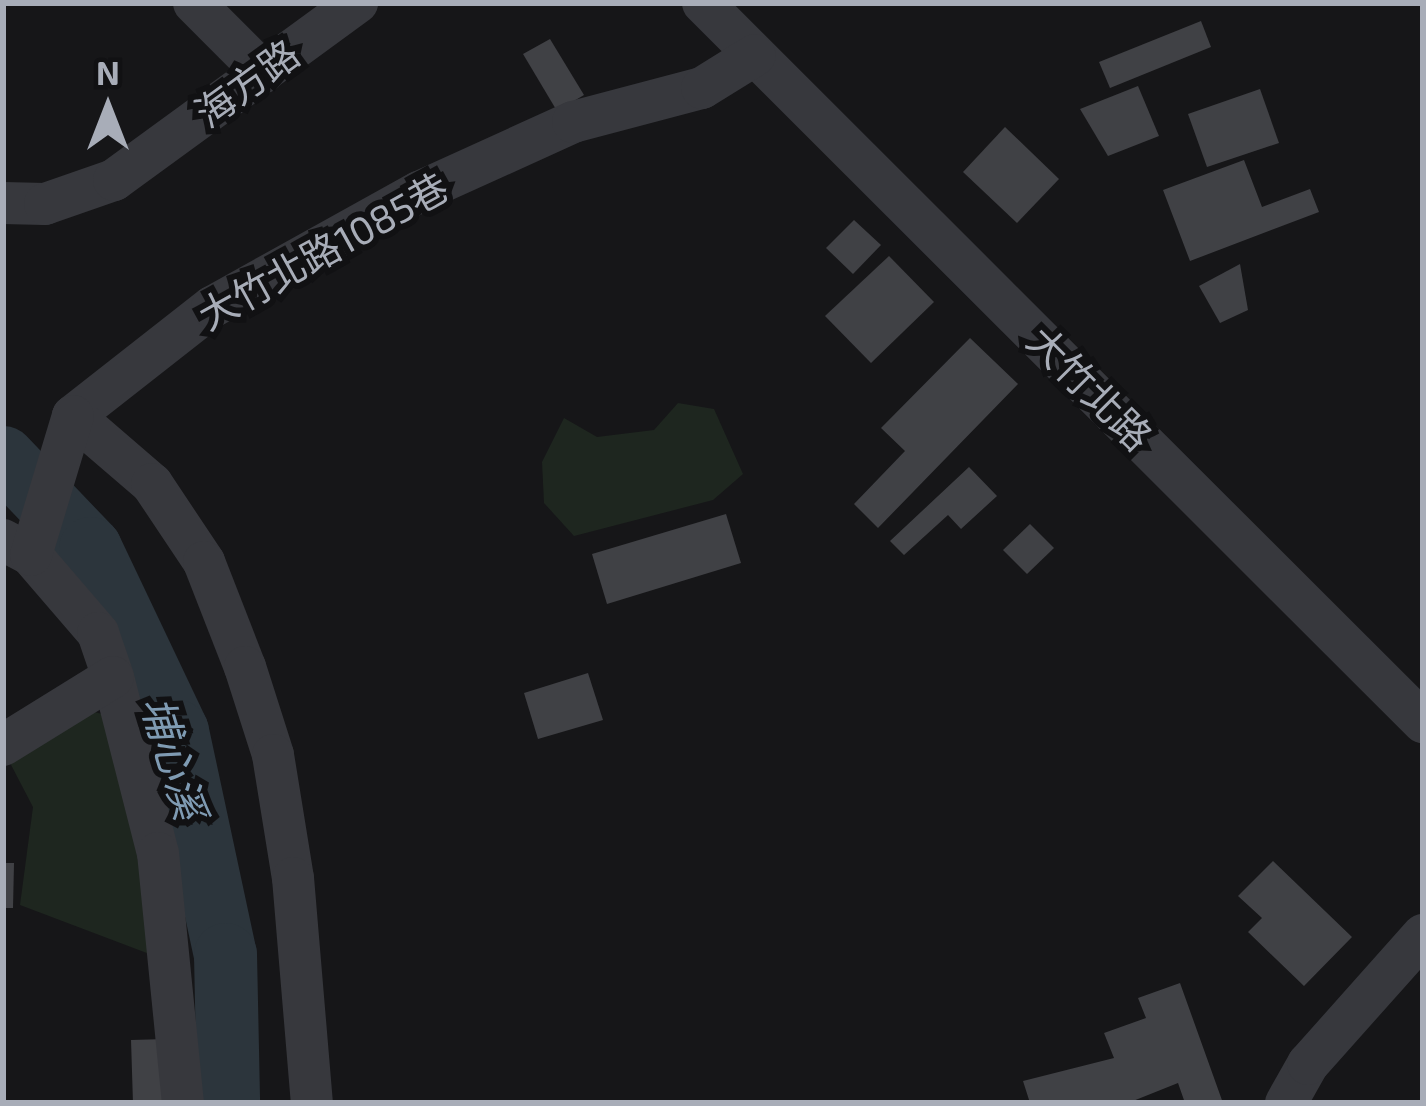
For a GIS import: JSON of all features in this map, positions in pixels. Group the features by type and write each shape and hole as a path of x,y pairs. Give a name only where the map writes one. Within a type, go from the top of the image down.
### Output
{"street":[{"path":"194,3 263,72"},
{"name":"海方路","path":"3,203 45,205 98,188 356,3"},
{"name":"大竹北路","path":"703,3 1423,722"},
{"name":"大竹北路1085巷","path":"73,416 212,307 419,192 573,122 703,88 755,55"},
{"path":"183,1103 158,853 113,677 98,632 17,548 73,416 152,484 204,562 245,667 273,755 293,878 312,1103"},
{"path":"3,745 113,677"},
{"path":"1286,1103 1308,1064 1423,934"}],"shaded area":[{"path":"678,403 714,409 743,474 713,500 574,536 544,503 542,462 564,418 597,437 654,430"},
{"path":"84,709 109,716 160,958 20,905 33,807 9,761"}],"building":[{"path":"1201,21 1211,47 1110,88 1099,62"},
{"path":"550,39 584,95 557,111 523,54"},
{"path":"1138,86 1159,136 1108,156 1080,109"},
{"path":"1260,89 1279,143 1207,167 1188,114"},
{"path":"1005,127 1059,179 1017,223 963,172"},
{"path":"1244,160 1262,207 1310,189 1319,212 1190,261 1163,190"},
{"path":"854,220 881,245 853,274 826,248"},
{"path":"889,256 934,302 871,363 825,316"},
{"path":"1240,264 1248,310 1220,323 1199,286"},
{"path":"970,338 1018,384 878,528 854,504 905,451 881,428"},
{"path":"969,467 997,496 961,529 948,515 904,555 890,541"},
{"path":"726,514 741,563 607,604 592,554"},
{"path":"1030,524 1054,548 1027,574 1003,550"},
{"path":"588,673 603,720 538,739 524,693"},
{"path":"1273,861 1352,937 1304,986 1248,932 1262,918 1238,896"},
{"path":"3,863 14,863 13,908 3,908"},
{"path":"1180,983 1223,1103 1185,1103 1178,1083 1128,1103 1030,1103 1023,1081 1114,1058 1104,1033 1146,1018 1138,998"},
{"path":"167,1039 169,1103 133,1103 131,1040"}],"waterway":[{"name":"埔心溪","path":"3,457 90,548 177,731 225,954 228,1103"}]}
